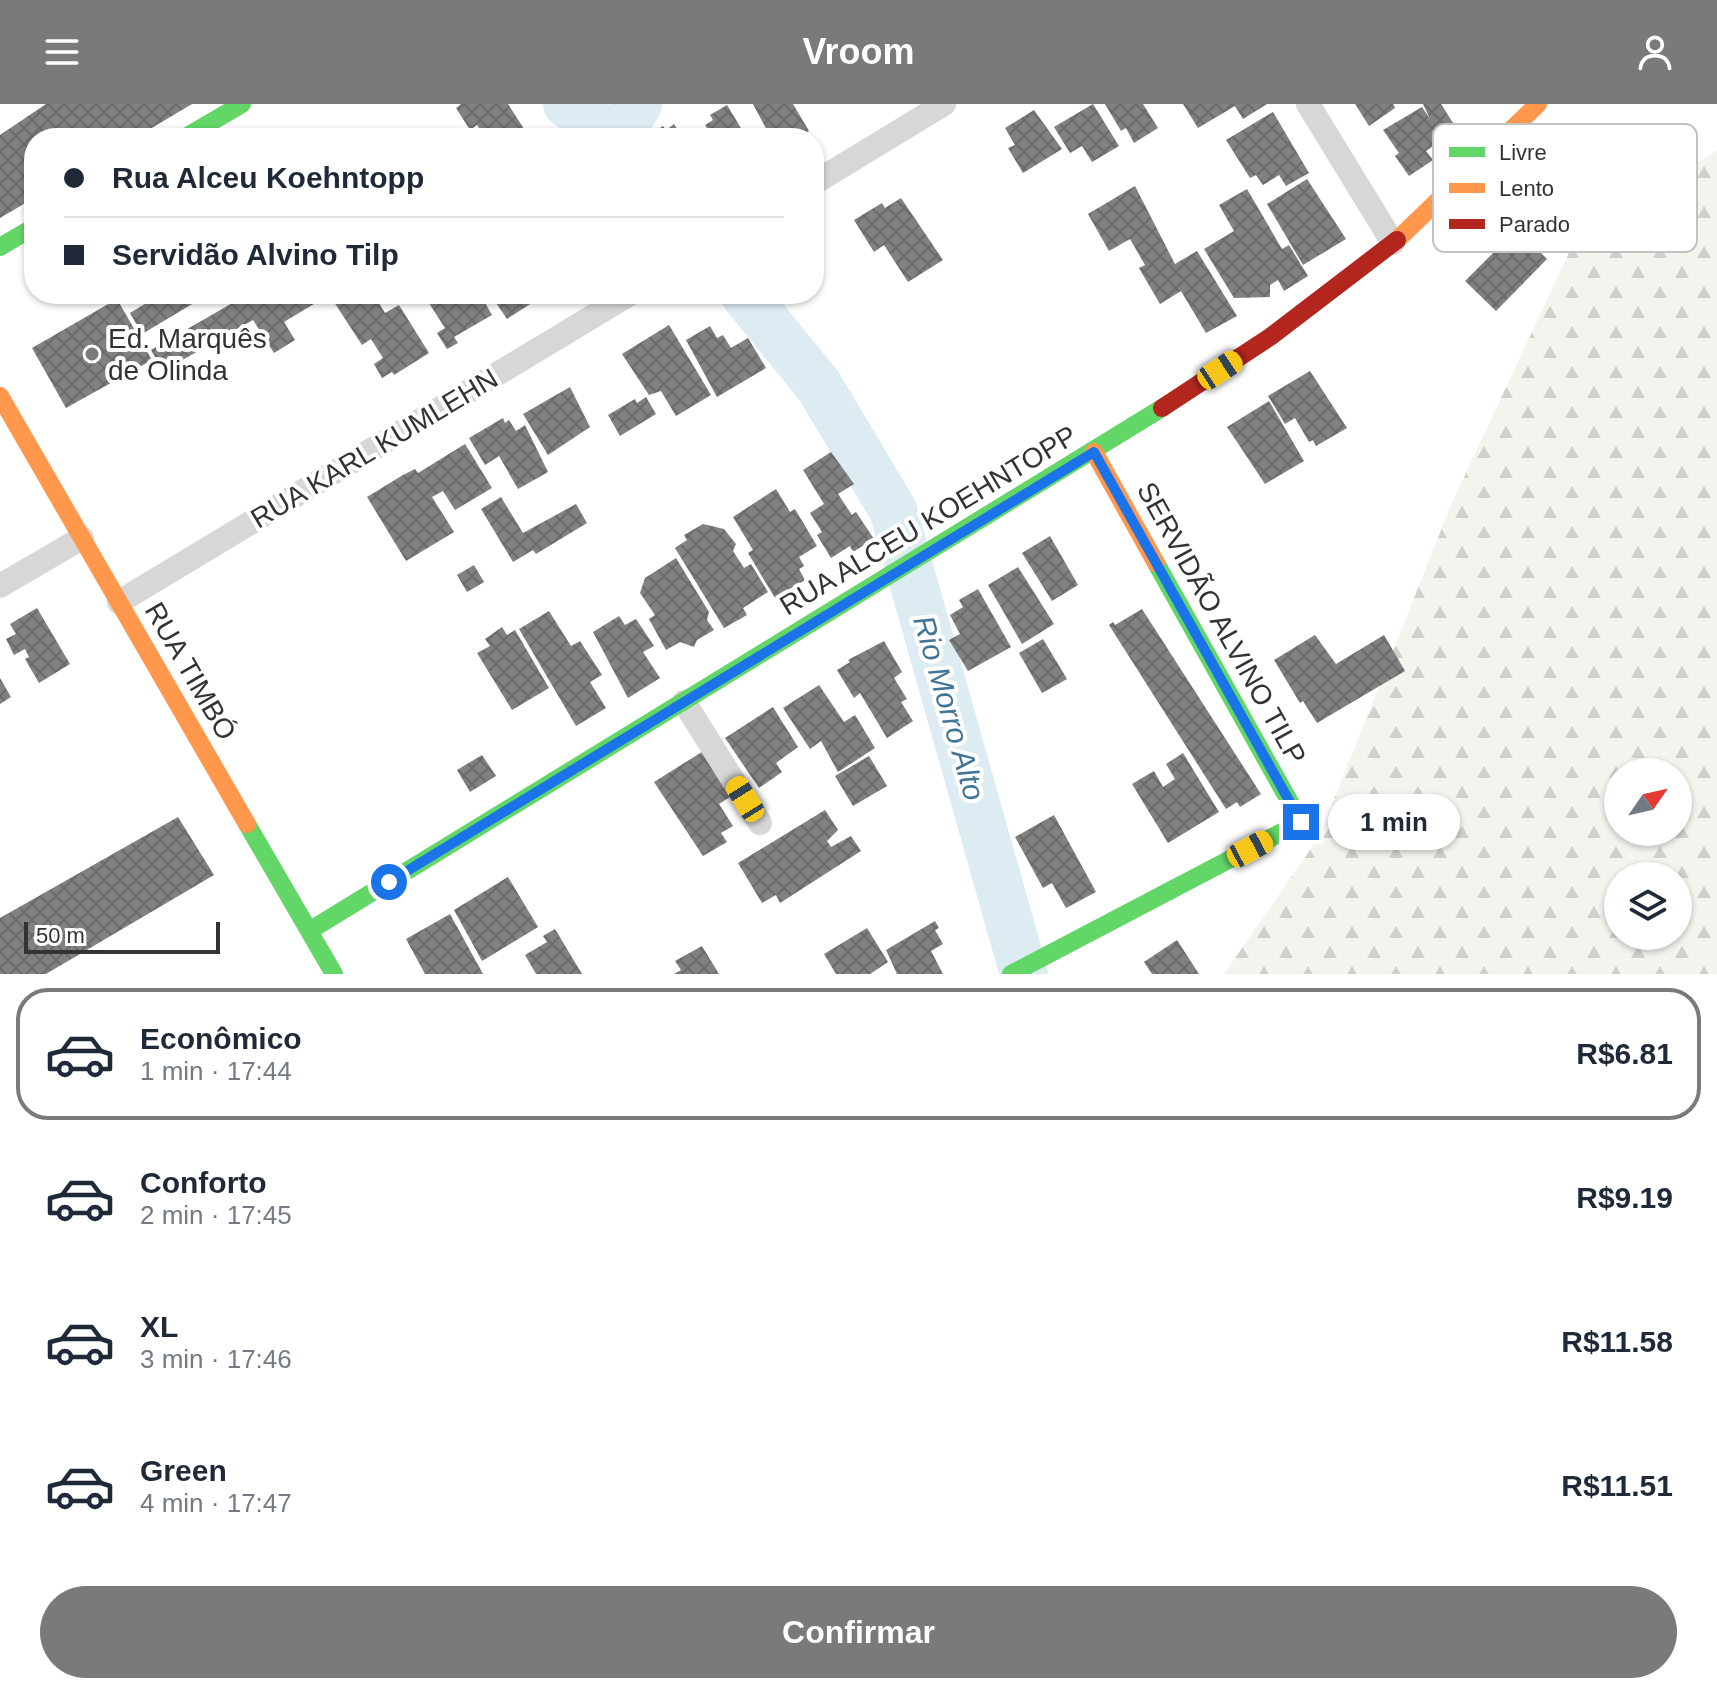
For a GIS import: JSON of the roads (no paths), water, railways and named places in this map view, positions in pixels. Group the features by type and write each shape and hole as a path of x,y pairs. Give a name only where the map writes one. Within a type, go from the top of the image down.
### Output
{"street":[{"path":"201,128 242,104"},
{"path":"824,177 944,104"},
{"path":"1308,104 1393,243"},
{"name":"RUA ALCEU KOEHNTOPP","path":"1517,124 1538,104"},
{"name":"RUA ALCEU KOEHNTOPP","path":"309,931 1094,452 1270,337 1393,243 1433,205"},
{"path":"0,247 24,233"},
{"name":"RUA KARL KUMLEHN","path":"119,602 613,304"},
{"name":"RUA TIMBÓ","path":"0,396 334,974"},
{"name":"SERVIDÃO ALVINO TILP","path":"1011,974 1301,822 1094,452"},
{"path":"0,586 82,538"},
{"path":"684,702 760,823"}],"waterway":[{"name":"Rio Morro Alto","path":"567,104 599,128"},
{"path":"623,128 638,104"},
{"name":"Rio Morro Alto","path":"752,304 819,386 893,510 1024,974"}],"place":[{"name":"Ed. Marquês de Olinda","path":"92,354"}]}
